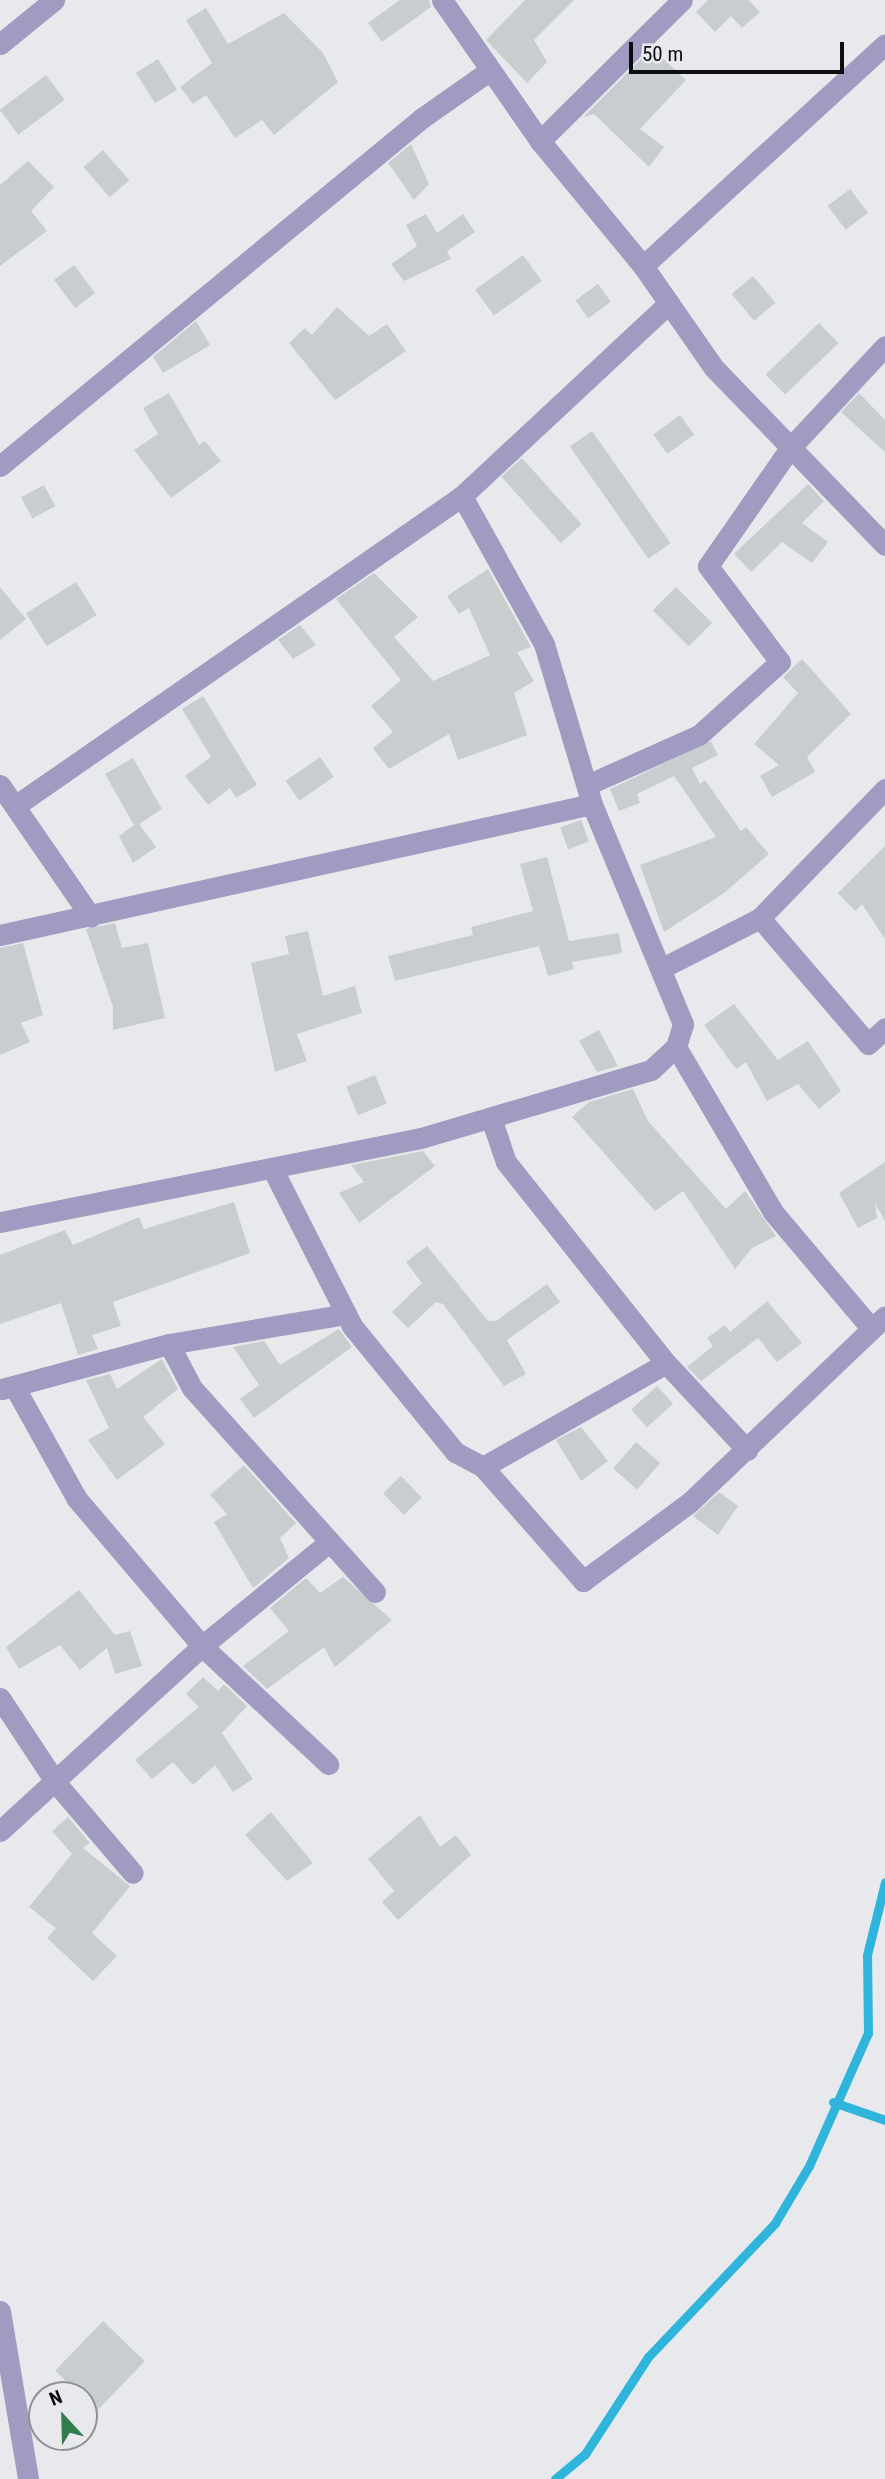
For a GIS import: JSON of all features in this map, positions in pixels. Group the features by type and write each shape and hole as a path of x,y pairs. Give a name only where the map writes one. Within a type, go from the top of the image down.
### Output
{"street":[{"path":"0,44 54,0"},
{"path":"442,0 540,141 643,266 714,368 885,545"},
{"path":"540,141 682,0"},
{"path":"643,266 885,44"},
{"path":"0,466 422,118 489,71"},
{"path":"15,806 462,496 669,303"},
{"path":"0,935 92,917 589,794 699,735 780,662 708,566 790,449 885,346"},
{"path":"0,1222 272,1168 491,1118 651,1070 676,1047 683,1024 589,794 544,644 462,496"},
{"path":"0,785 92,917"},
{"path":"662,968 760,918 885,789"},
{"path":"760,918 868,1044 885,1028"},
{"path":"272,1168 346,1314 454,1452 482,1467 583,1581 690,1502 879,1322 773,1212 676,1047"},
{"path":"491,1118 506,1162 666,1363 747,1450"},
{"path":"328,1764 202,1646 77,1499 7,1388 169,1344 346,1314"},
{"path":"169,1344 192,1388 328,1543 375,1592"},
{"path":"482,1467 666,1363"},
{"path":"0,1831 56,1783 202,1646 328,1543"},
{"path":"0,1698 56,1783 133,1873"},
{"path":"0,2311 29,2479"}],"building":[{"path":"400,0 429,0 431,7 382,42 368,23"},
{"path":"525,0 574,0 534,40 547,62 527,83 486,40"},
{"path":"708,0 749,0 760,12 742,28 731,16 715,32 696,12"},
{"path":"206,8 228,44 284,13 323,53 338,82 274,135 262,120 235,138 206,95 193,104 180,87 212,63 186,20"},
{"path":"652,48 686,80 640,129 664,147 649,167 594,114 583,117"},
{"path":"158,59 177,90 155,103 136,73"},
{"path":"46,75 65,100 18,135 0,110"},
{"path":"411,144 429,184 414,200 388,163"},
{"path":"103,150 129,180 110,197 83,167"},
{"path":"28,161 54,187 31,211 47,231 0,266 0,185"},
{"path":"850,189 868,213 846,230 828,206"},
{"path":"426,214 437,233 463,214 475,232 447,251 451,259 404,281 391,264 417,246 406,225"},
{"path":"523,255 542,281 494,316 475,290"},
{"path":"74,265 95,293 75,308 54,280"},
{"path":"753,276 775,303 754,321 732,294"},
{"path":"598,284 611,302 588,318 575,300"},
{"path":"337,307 369,336 387,324 406,351 335,400 289,343 305,328 312,335"},
{"path":"196,321 210,345 163,373 153,357"},
{"path":"819,323 838,343 785,395 766,374"},
{"path":"169,393 199,445 205,441 221,461 171,498 134,450 158,434 143,408"},
{"path":"859,393 885,420 885,452 841,412"},
{"path":"680,415 694,434 667,454 653,434"},
{"path":"592,431 671,543 648,559 570,446"},
{"path":"522,458 582,524 561,543 501,477"},
{"path":"808,484 824,501 802,523 828,542 812,563 782,542 751,572 734,554"},
{"path":"44,485 55,506 32,518 21,497"},
{"path":"488,569 531,647 517,652 534,681 514,693 527,735 458,760 449,734 389,769 373,748 393,732 371,706 401,680 336,599 374,573 418,617 394,637 433,681 490,655 469,608 459,614 447,596"},
{"path":"76,582 97,615 47,646 26,613"},
{"path":"0,587 26,619 0,640"},
{"path":"676,587 712,623 689,646 653,610"},
{"path":"300,625 316,645 293,659 278,640"},
{"path":"802,659 851,714 807,757 815,772 772,797 760,776 779,765 754,744 798,693 783,677"},
{"path":"203,696 257,785 236,798 230,788 208,805 185,776 211,757 182,709"},
{"path":"711,741 718,755 692,768 700,784 705,780 741,831 746,827 769,854 724,893 664,932 640,865 716,837 674,776 637,794 640,803 619,811 610,789"},
{"path":"320,757 334,777 299,801 286,781"},
{"path":"133,758 162,809 139,824 156,847 133,863 119,836 134,825 105,774"},
{"path":"581,820 589,842 568,849 560,828"},
{"path":"885,846 885,939 862,904 855,911 838,893"},
{"path":"547,857 569,941 619,933 622,953 572,962 574,969 548,976 539,946 395,981 388,956 473,935 471,927 533,911 520,864"},
{"path":"115,923 122,948 148,943 165,1018 113,1030 113,1007 86,929"},
{"path":"308,931 323,996 355,986 362,1013 297,1034 307,1061 275,1072 251,963 289,954 285,936"},
{"path":"23,943 43,1015 21,1023 30,1042 0,1055 0,948"},
{"path":"734,1004 778,1060 808,1041 841,1091 819,1109 798,1084 767,1101 746,1062 736,1069 704,1025"},
{"path":"599,1030 618,1066 597,1072 579,1041"},
{"path":"375,1075 387,1104 358,1115 346,1087"},
{"path":"633,1089 648,1121 726,1209 745,1191 776,1236 752,1248 735,1269 683,1191 655,1211 572,1117 589,1102"},
{"path":"423,1151 435,1166 359,1223 339,1193 364,1182 351,1165"},
{"path":"885,1162 885,1221 875,1203 877,1218 858,1228 839,1193"},
{"path":"234,1202 250,1253 113,1302 121,1326 92,1335 98,1349 78,1355 61,1303 0,1324 0,1255 65,1230 73,1245 139,1217 144,1229"},
{"path":"427,1246 488,1321 496,1321 547,1284 560,1302 507,1340 526,1374 504,1386 443,1304 436,1302 408,1328 392,1312 422,1283 406,1262"},
{"path":"767,1301 802,1343 777,1362 758,1338 701,1381 687,1367 713,1346 707,1338 725,1325 730,1332"},
{"path":"339,1329 352,1347 254,1418 240,1399 259,1385 233,1347 264,1341 280,1365"},
{"path":"162,1359 178,1389 143,1417 165,1444 117,1480 88,1440 109,1428 86,1380 110,1374 117,1389"},
{"path":"657,1386 673,1404 647,1427 631,1409"},
{"path":"581,1427 608,1461 581,1481 556,1440"},
{"path":"636,1442 660,1463 637,1489 613,1468"},
{"path":"244,1465 296,1523 280,1538 289,1558 253,1588 214,1522 227,1514 210,1495"},
{"path":"401,1476 422,1498 404,1515 383,1493"},
{"path":"719,1492 738,1506 718,1535 693,1516"},
{"path":"343,1577 392,1620 335,1667 324,1647 267,1689 243,1666 289,1631 270,1608 306,1578 320,1593"},
{"path":"79,1590 115,1635 130,1631 142,1666 115,1674 107,1648 80,1670 60,1645 19,1669 6,1647"},
{"path":"203,1677 218,1691 224,1684 247,1706 222,1733 253,1779 233,1792 215,1765 193,1785 173,1762 152,1779 135,1760 199,1707 186,1694"},
{"path":"271,1812 313,1863 287,1881 245,1835"},
{"path":"420,1815 440,1847 456,1835 471,1855 398,1920 382,1902 394,1891 368,1859"},
{"path":"68,1817 90,1843 83,1848 130,1886 92,1933 117,1956 93,1981 47,1938 56,1928 29,1907 72,1854 52,1831"},
{"path":"103,2321 145,2361 98,2410 98,2381 66,2381 55,2371"}],"waterway":[{"path":"555,2479 585,2454 648,2357 775,2223 809,2166 868,2033 867,1955 885,1882"},
{"path":"833,2102 885,2120"}]}
